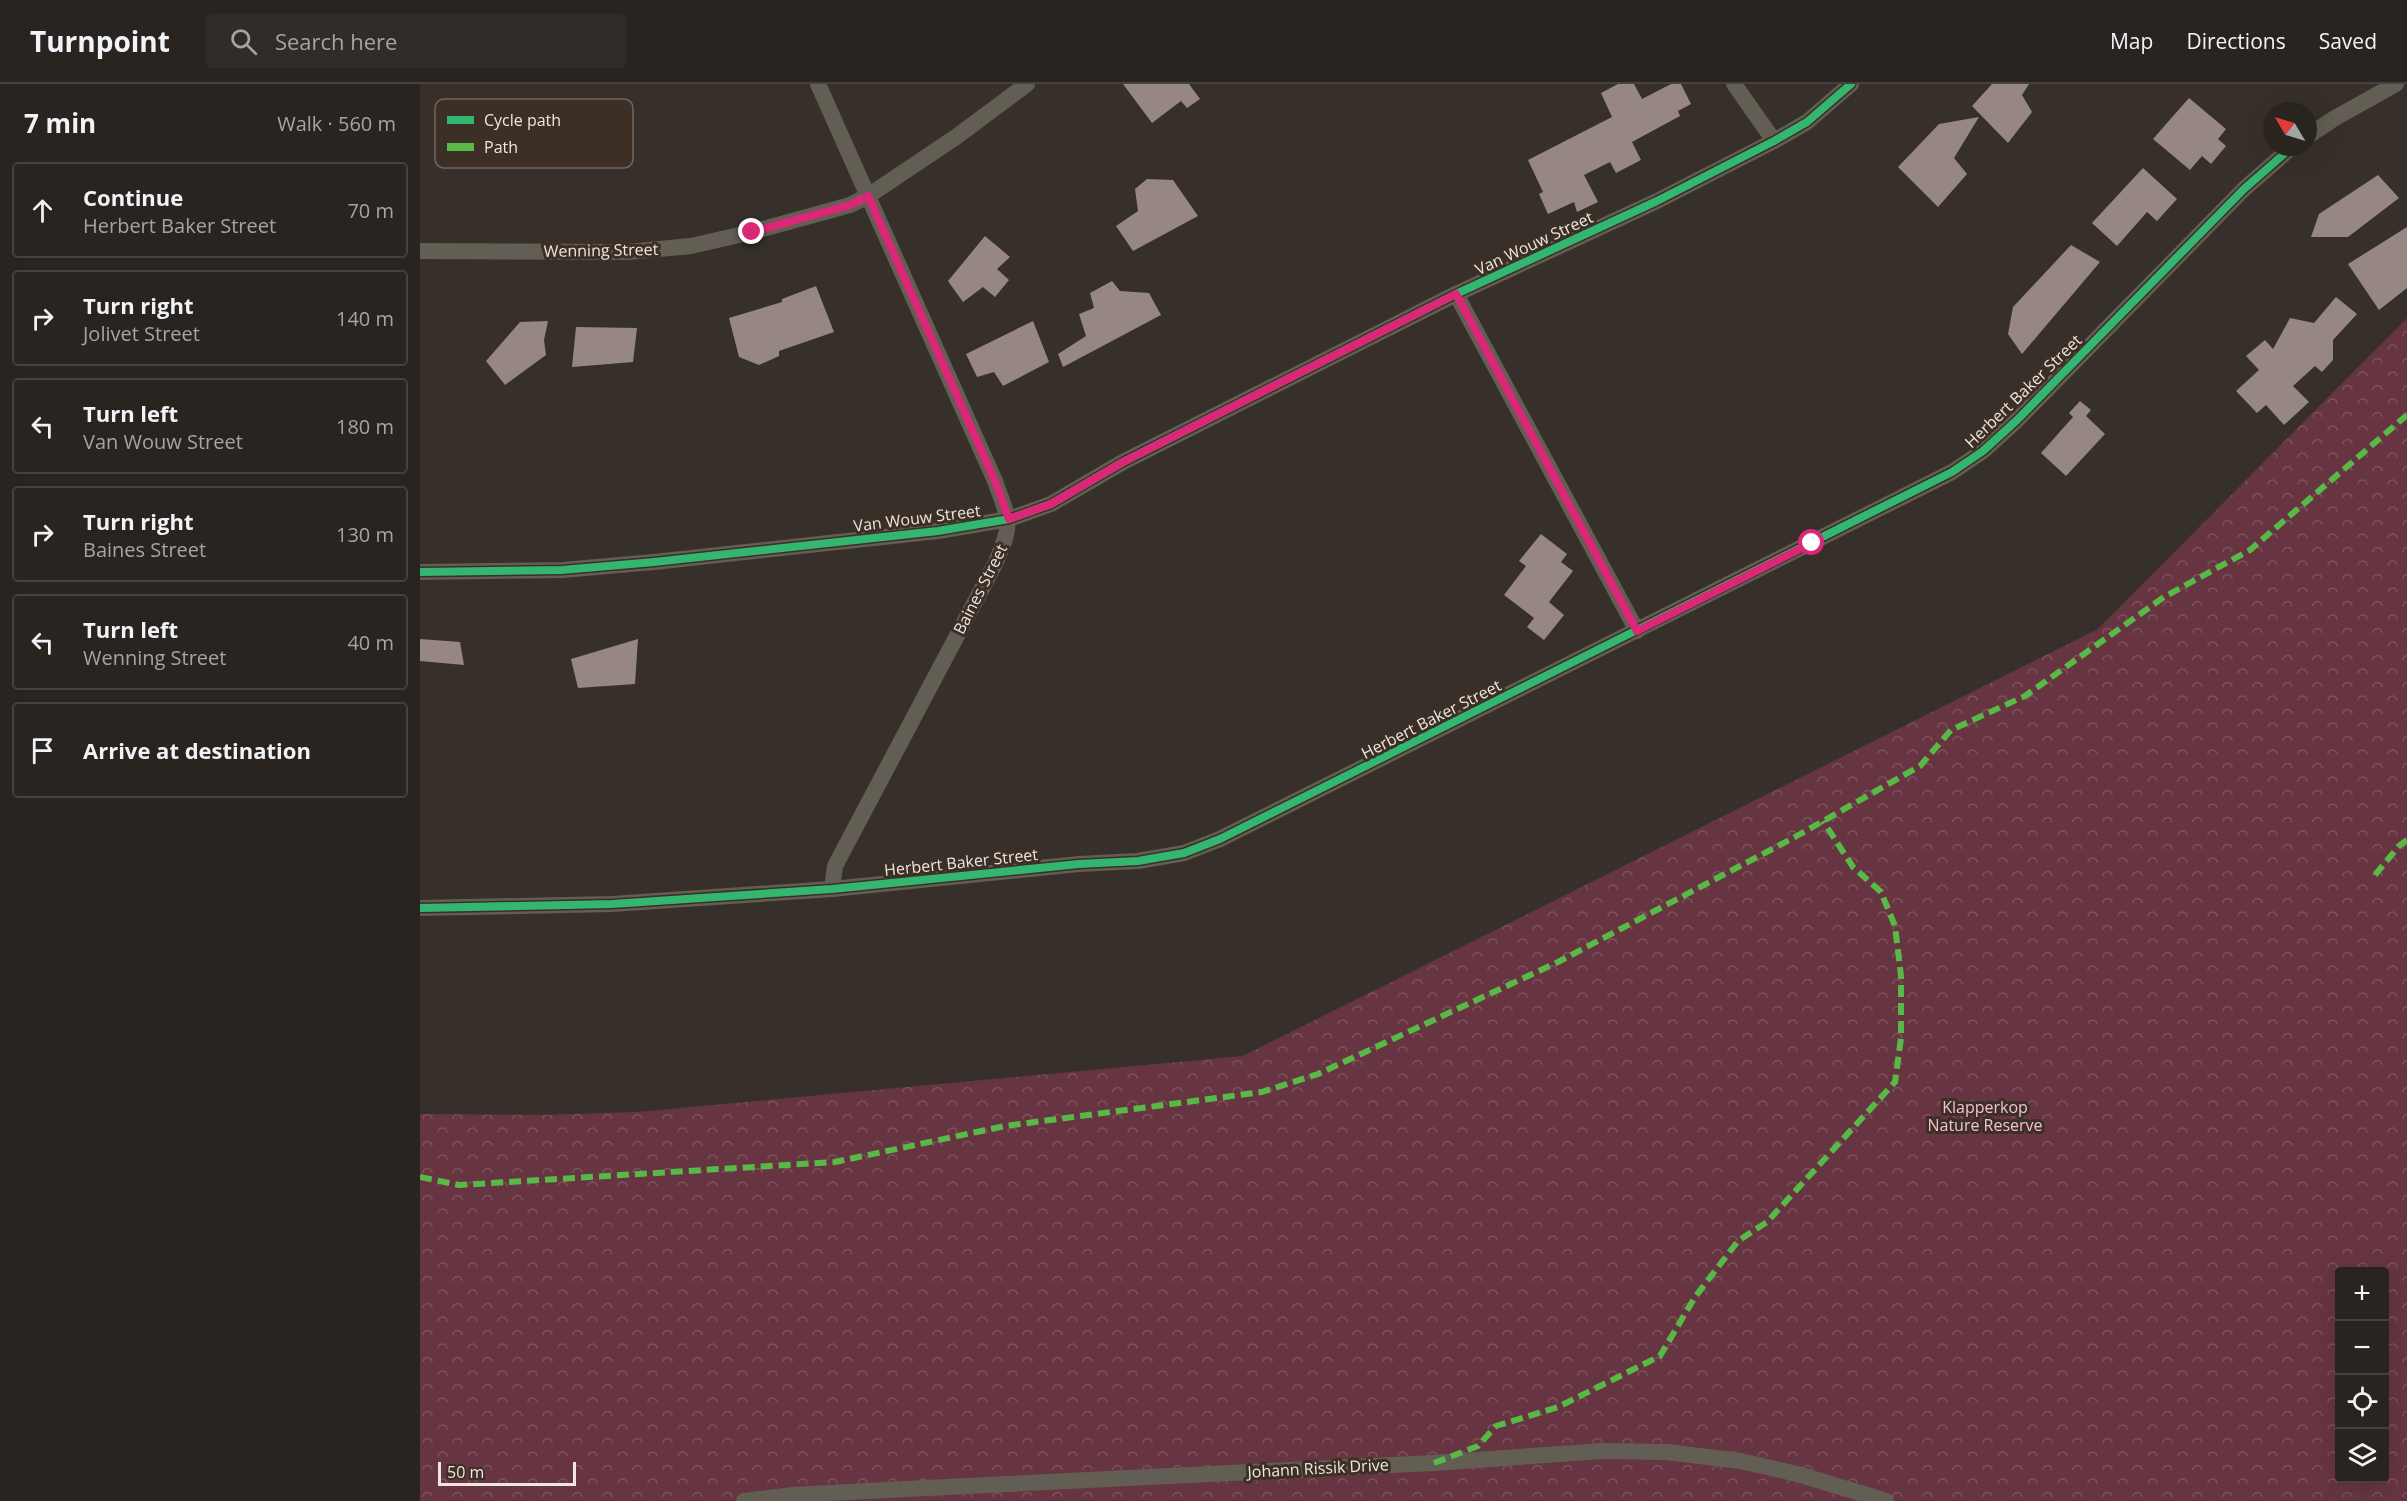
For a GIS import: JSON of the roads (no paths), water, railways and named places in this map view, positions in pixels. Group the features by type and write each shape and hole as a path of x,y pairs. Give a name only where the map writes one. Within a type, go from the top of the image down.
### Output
{"street":[{"path":"818,84 995,481 1009,519"},
{"name":"Wenning Street","path":"420,251 628,252 691,246 752,232 850,205 868,196 956,137 1027,84"},
{"path":"1734,84 1774,141"},
{"name":"Van Wouw Street","path":"420,572 562,570 654,562 938,531 1009,519 1051,504 1123,462 1456,294 1657,201 1774,141 1807,122 1851,84"},
{"path":"2317,130 2396,84"},
{"name":"Herbert Baker Street","path":"420,908 612,904 832,889 1079,864 1138,861 1184,854 1220,839 1952,472 1983,451 2244,189 2282,156"},
{"path":"1456,294 1637,631"},
{"name":"Baines Street","path":"832,889 835,866 995,564 1006,539 1009,519"},
{"name":"Johann Rissik Drive","path":"744,1501 851,1492 1434,1463 1602,1451 1666,1452 1741,1461 1801,1475 1886,1501"}],"park label":[{"name":"Klapperkop Nature Reserve","path":"1985,1116"}]}
